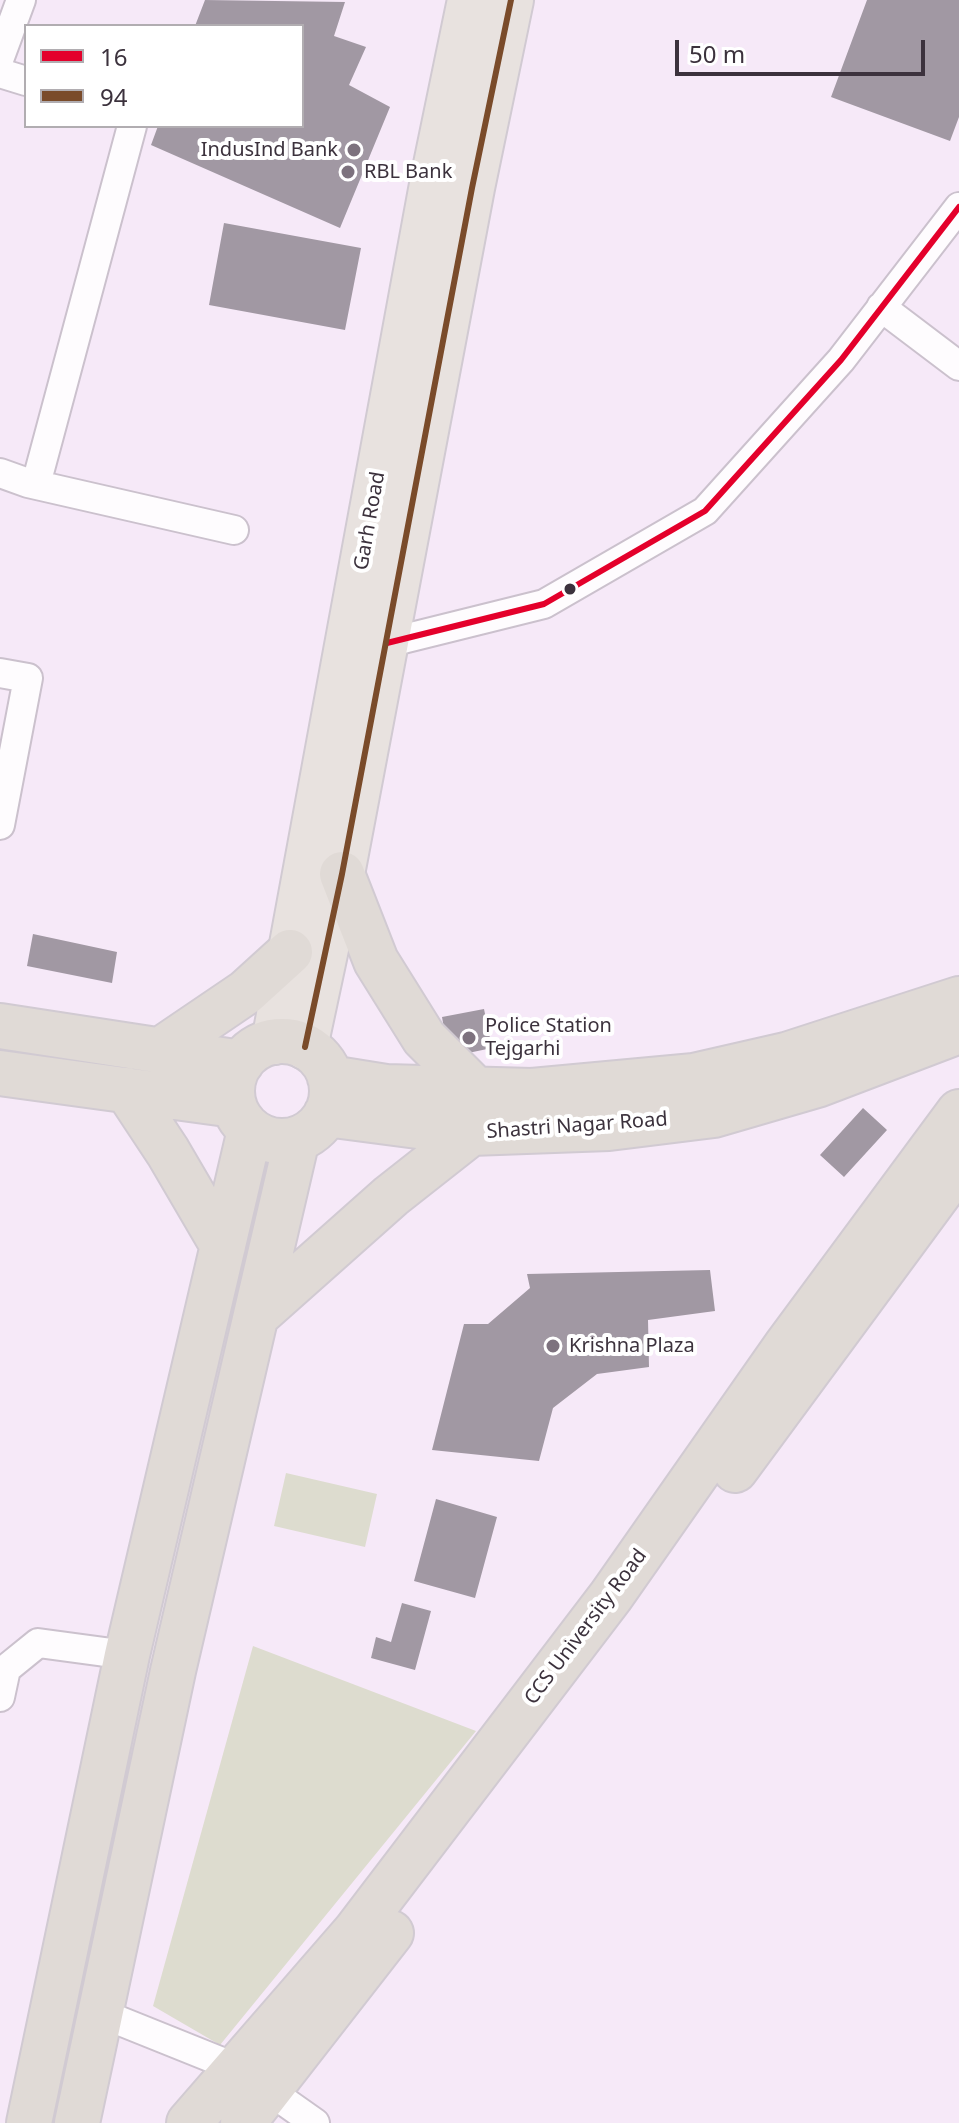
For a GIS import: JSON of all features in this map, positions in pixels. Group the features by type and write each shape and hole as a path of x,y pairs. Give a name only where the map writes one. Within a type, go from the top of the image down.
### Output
{"highway":[{"path":"342,874 376,961 424,1038 475,1089"},
{"path":"159,1051 246,992 290,952"},
{"path":"0,1026 159,1051 295,1080 386,1087 532,1091 694,1076 786,1055 959,999"},
{"name":"Shastri Nagar Road","path":"0,1073 127,1090 242,1118 265,1138 295,1080 471,1133 609,1128 714,1115 817,1085 959,1031"},
{"path":"29,2123 127,1655 223,1246 242,1118 232,1085 295,1080"},
{"path":"77,2123 173,1671 256,1316 295,1080"},
{"path":"127,1090 168,1152 223,1246"},
{"name":"CCS University Road","path":"621,1604 786,1346 959,1112"},
{"path":"256,1316 391,1196 471,1133"},
{"name":"CCS University Road","path":"189,2123 249,2094 355,1932 621,1604 959,1166"}],"main road":[{"name":"Garh Road","path":"295,1080 342,874 387,643 452,184 470,0"},
{"name":"Garh Road","path":"295,1080 290,952 452,184 511,0"}],"street":[{"path":"0,57 21,0"},
{"path":"0,73 24,80"},
{"path":"36,484 133,128"},
{"path":"387,643 544,604 705,511 841,360 959,207"},
{"path":"881,307 959,366"},
{"path":"0,473 234,530"},
{"path":"0,673 28,678 0,825"},
{"path":"0,1697 6,1669 38,1643 127,1655"},
{"path":"100,2013 249,2094 315,2123"}],"shaded area":[{"path":"286,1473 377,1494 365,1547 274,1526"},
{"path":"253,1646 476,1731 220,2045 153,2006"}],"building":[{"path":"205,0 345,2 334,36 366,47 349,85 390,107 340,228 151,145 157,128 304,128 304,24 196,24"},
{"path":"867,0 959,0 959,117 950,141 831,97"},
{"path":"224,223 361,248 345,330 209,305"},
{"path":"33,934 117,952 112,983 27,966"},
{"path":"484,1009 492,1048 449,1057 442,1017"},
{"path":"863,1108 887,1130 844,1177 820,1155"},
{"name":"Krishna Plaza","path":"710,1270 715,1311 648,1320 649,1367 597,1374 553,1408 539,1461 432,1450 464,1324 488,1324 530,1288 527,1274"},
{"path":"436,1499 497,1517 475,1598 414,1581"},
{"path":"402,1603 431,1611 415,1670 371,1658 376,1637 391,1642"}],"transit line":[{"name":"94","path":"305,1047 342,874 472,188 511,0"},
{"name":"16","path":"387,643 544,604 705,511 841,360 959,207"}],"place":[{"name":"IndusInd Bank","path":"354,150"},
{"name":"RBL Bank","path":"348,172"},
{"name":"Police Station Tejgarhi","path":"469,1038"},
{"name":"Krishna Plaza","path":"553,1346"}]}
